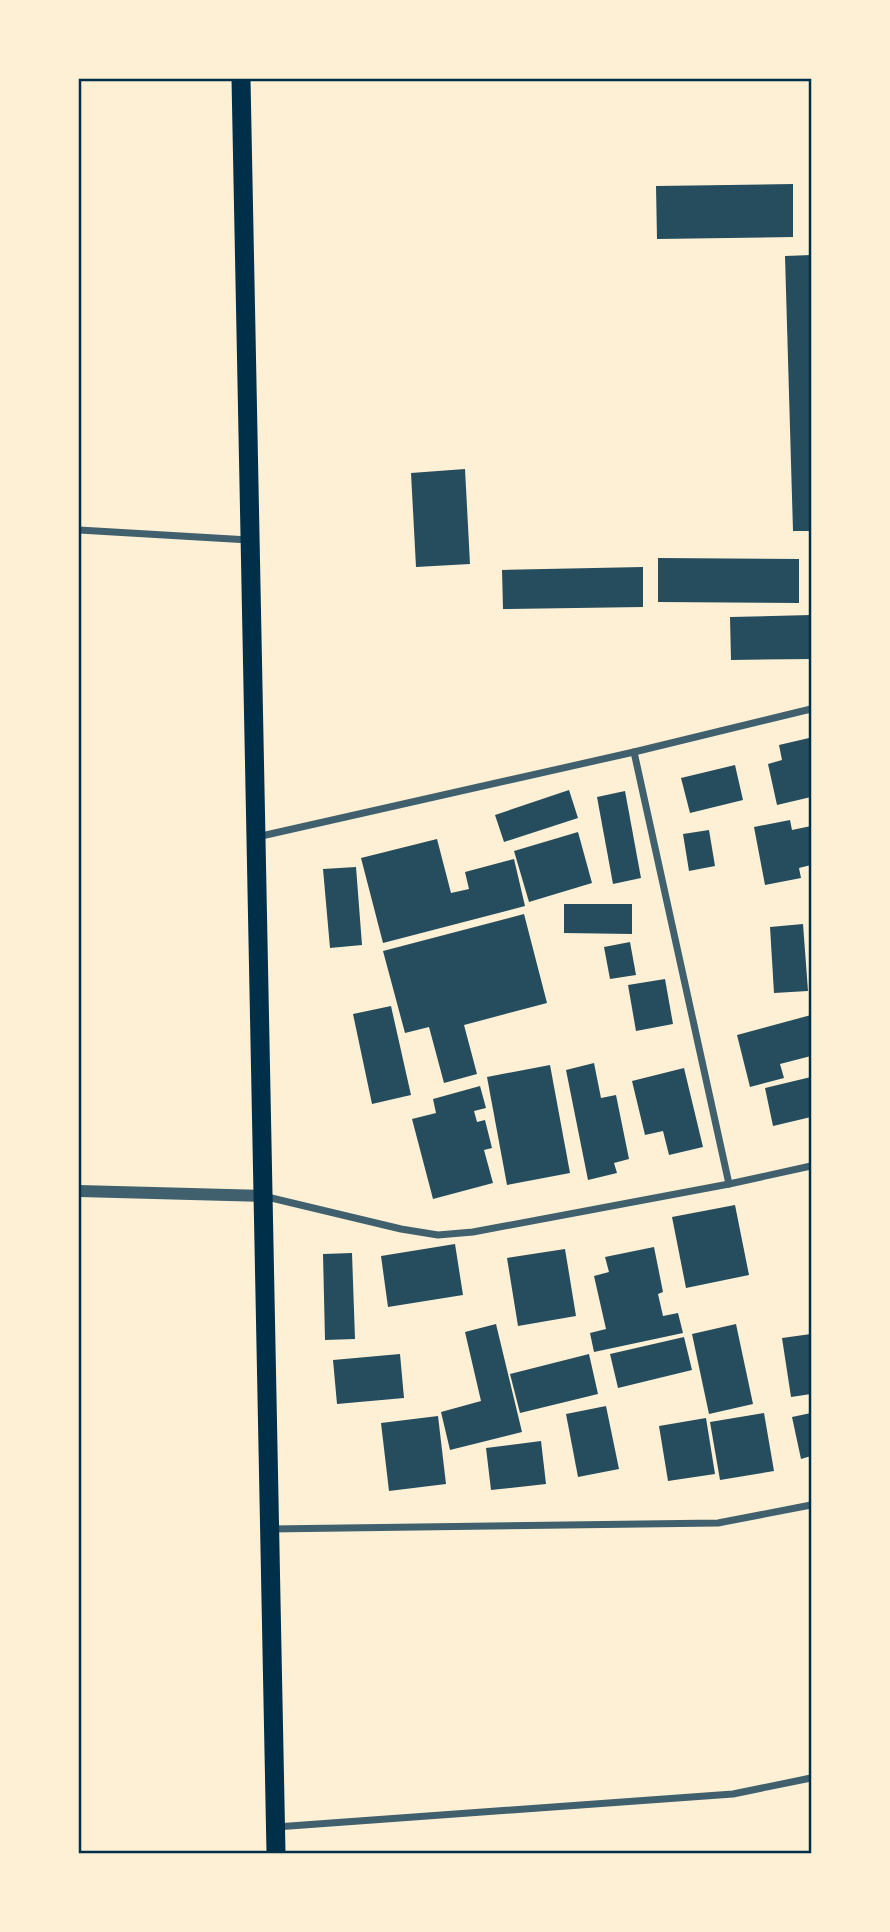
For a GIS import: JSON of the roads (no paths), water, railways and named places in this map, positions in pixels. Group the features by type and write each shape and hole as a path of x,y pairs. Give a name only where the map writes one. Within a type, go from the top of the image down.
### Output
{"highway":[{"path":"241,79 276,1853"}],"street":[{"path":"79,530 250,540"},
{"path":"256,837 634,752 811,709"},
{"path":"634,752 729,1184"},
{"path":"79,1191 263,1196 438,1236 473,1232 729,1184 811,1166"},
{"path":"269,1529 719,1523 811,1505"},
{"path":"275,1827 733,1794 811,1778"}]}
